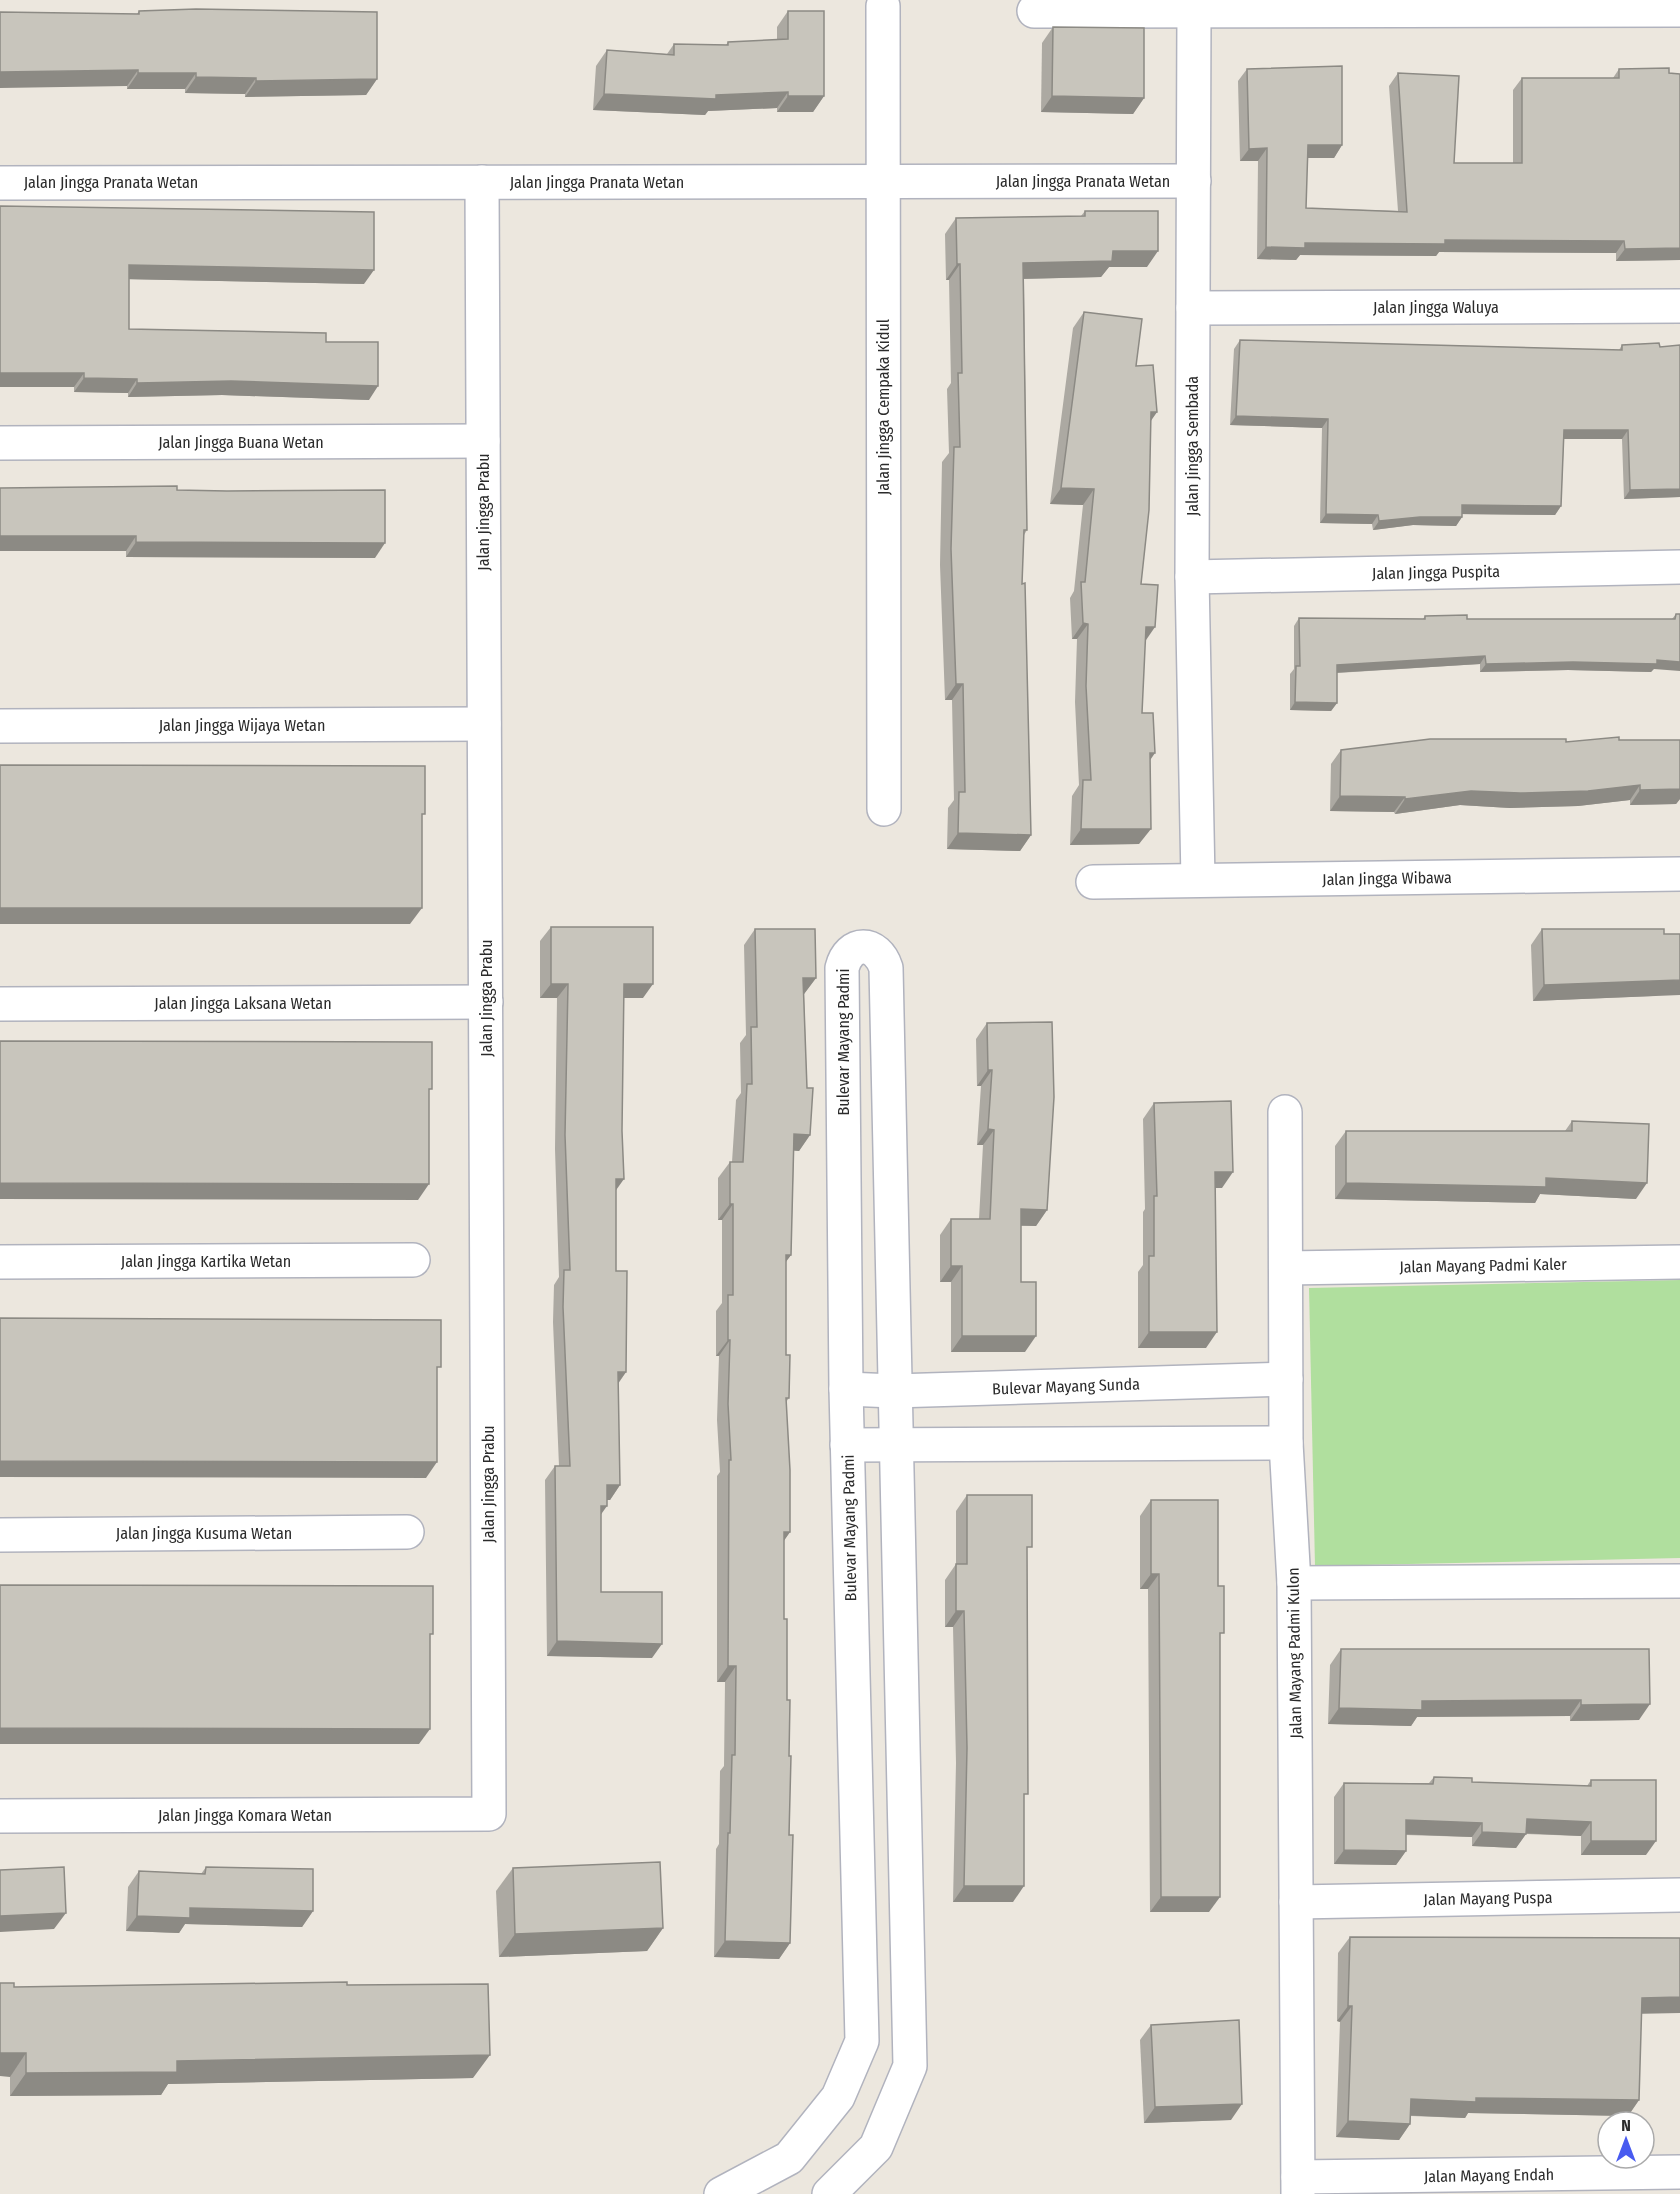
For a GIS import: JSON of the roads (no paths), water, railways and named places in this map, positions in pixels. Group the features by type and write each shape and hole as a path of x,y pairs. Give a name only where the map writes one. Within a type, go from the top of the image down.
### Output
{"street":[{"name":"Jalan Jingga Cempaka Kidul","path":"883,6 884,808"},
{"path":"1034,11 1194,11 1464,6 1680,10"},
{"name":"Jalan Jingga Sembada","path":"1194,11 1192,577 1198,880"},
{"name":"Jalan Jingga Pranata Wetan","path":"0,183 1194,181"},
{"name":"Jalan Jingga Prabu","path":"482,182 489,1814"},
{"name":"Jalan Jingga Waluya","path":"1193,308 1680,306"},
{"name":"Jalan Jingga Buana Wetan","path":"0,443 483,441"},
{"name":"Jalan Jingga Puspita","path":"1192,577 1680,567"},
{"name":"Jalan Jingga Wijaya Wetan","path":"0,726 484,724"},
{"name":"Jalan Jingga Wibawa","path":"1094,882 1680,874"},
{"name":"Bulevar Mayang Padmi","path":"721,2194 789,2158 838,2097 862,2041 847,1445 842,968 844,957 852,949 863,947 874,949 882,957 886,968 910,2066 876,2147 829,2194"},
{"name":"Jalan Jingga Laksana Wetan","path":"0,1004 486,1002"},
{"name":"Jalan Mayang Padmi Kulon","path":"1285,1112 1286,1443 1294,1583 1298,2186"},
{"name":"Jalan Jingga Kartika Wetan","path":"0,1262 412,1260"},
{"name":"Jalan Mayang Padmi Kaler","path":"1286,1268 1680,1262"},
{"name":"Bulevar Mayang Sunda","path":"846,1389 894,1391 1286,1379"},
{"path":"847,1445 1286,1443"},
{"name":"Jalan Jingga Kusuma Wetan","path":"0,1535 407,1532"},
{"path":"1294,1583 1680,1581"},
{"name":"Jalan Jingga Komara Wetan","path":"0,1816 489,1814"},
{"name":"Jalan Mayang Puspa","path":"1296,1902 1680,1895"},
{"name":"Jalan Mayang Endah","path":"1298,2186 1680,2172"}]}
